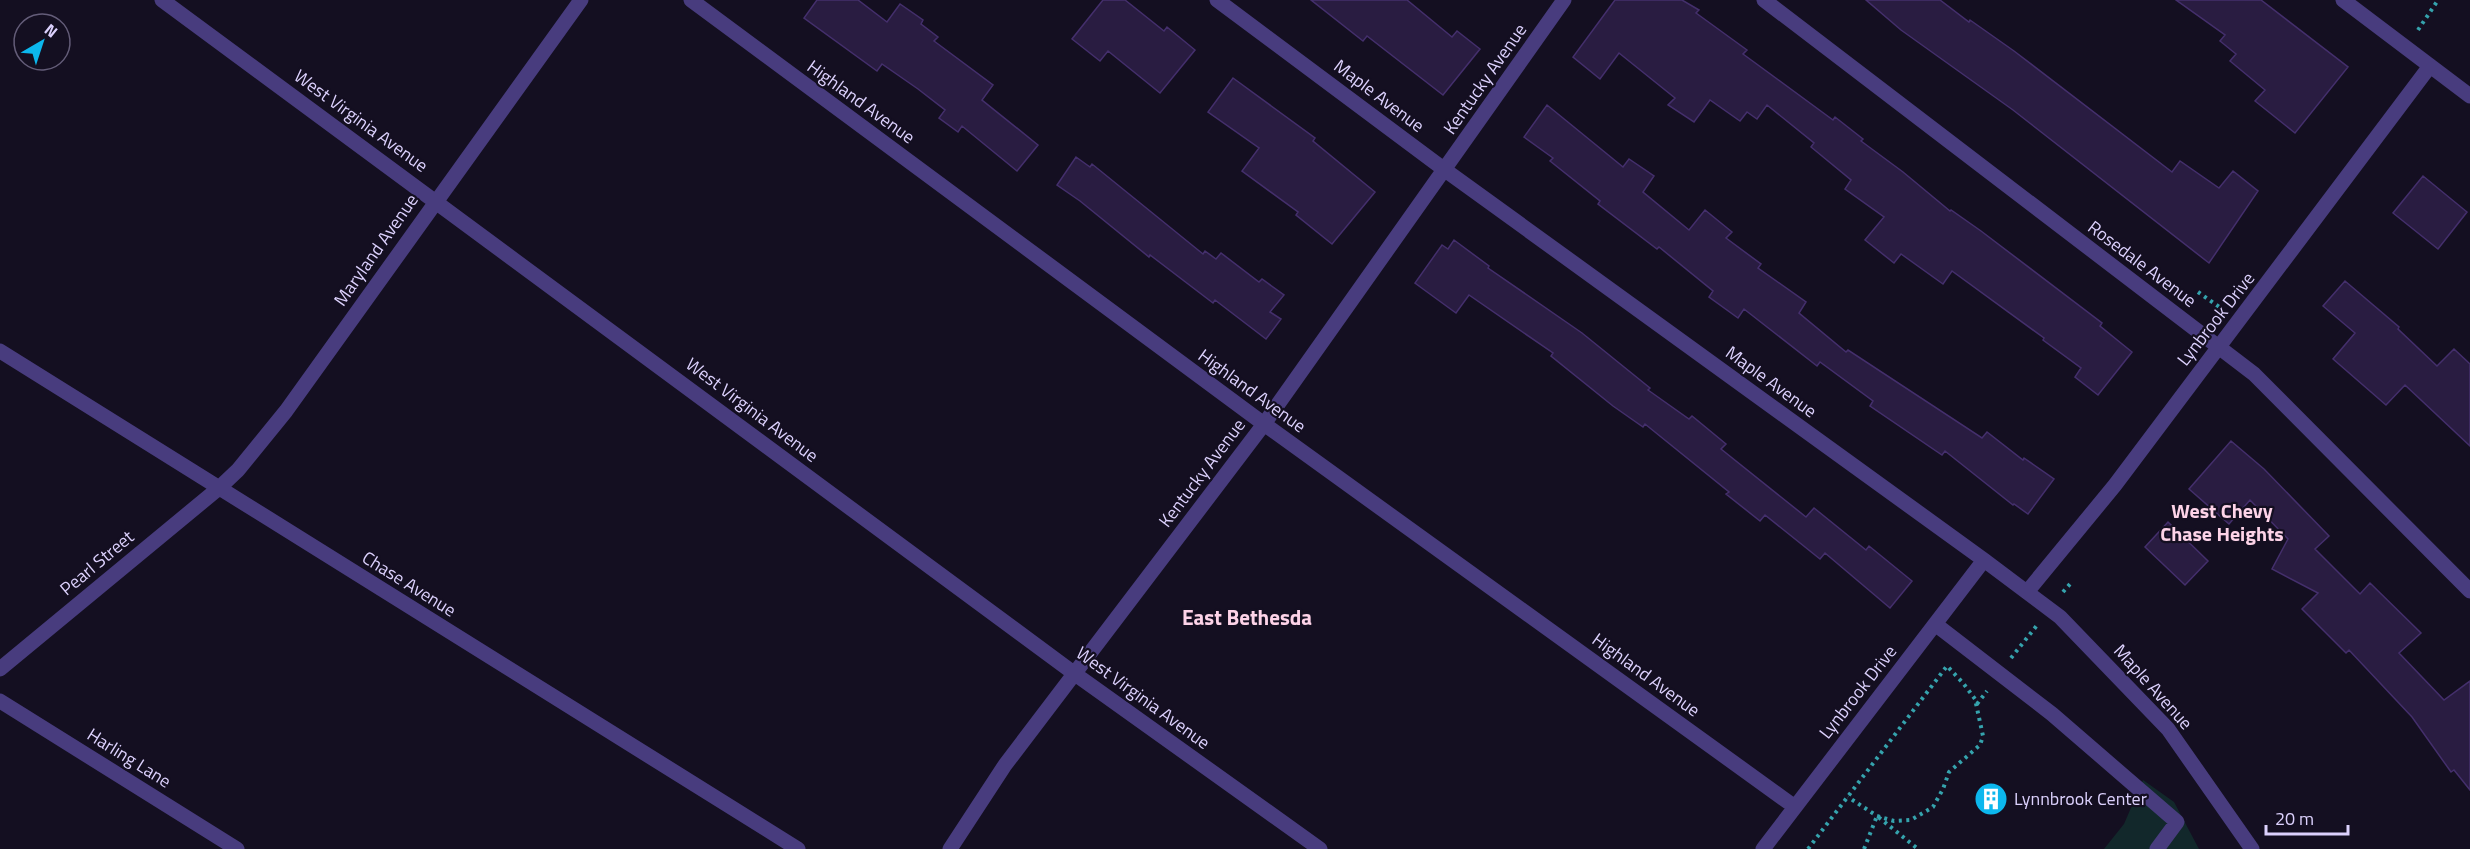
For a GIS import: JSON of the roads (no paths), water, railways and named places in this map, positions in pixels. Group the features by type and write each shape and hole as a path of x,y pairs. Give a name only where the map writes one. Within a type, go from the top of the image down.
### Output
{"street":[{"name":"West Virginia Avenue","path":"162,0 1075,674 1320,849"},
{"name":"Maryland Avenue","path":"219,488 238,470 286,411 435,200 581,0"},
{"name":"Highland Avenue","path":"691,0 1264,424 1795,807"},
{"name":"Maple Avenue","path":"1217,0 1445,170 2060,617 2168,729 2252,849"},
{"name":"Kentucky Avenue","path":"950,849 1005,765 1264,424 1564,0"},
{"name":"Rosedale Avenue","path":"1764,0 2254,374 2470,591"},
{"path":"2343,0 2470,96"},
{"name":"Lynbrook Drive","path":"2027,592 2115,485 2217,346 2281,266 2430,66"},
{"name":"Chase Avenue","path":"0,351 798,849"},
{"name":"Pearl Street","path":"0,669 219,488"},
{"name":"Lynbrook Drive","path":"1763,849 1984,560"},
{"path":"1935,624 2052,714 2177,822 2157,849"},
{"name":"Harling Lane","path":"0,701 237,849"}],"place":[{"name":"Lynnbrook Center","path":"1991,799"}],"district":[{"name":"West Chevy Chase Heights","path":"2222,522"},
{"name":"East Bethesda","path":"1247,618"}]}
